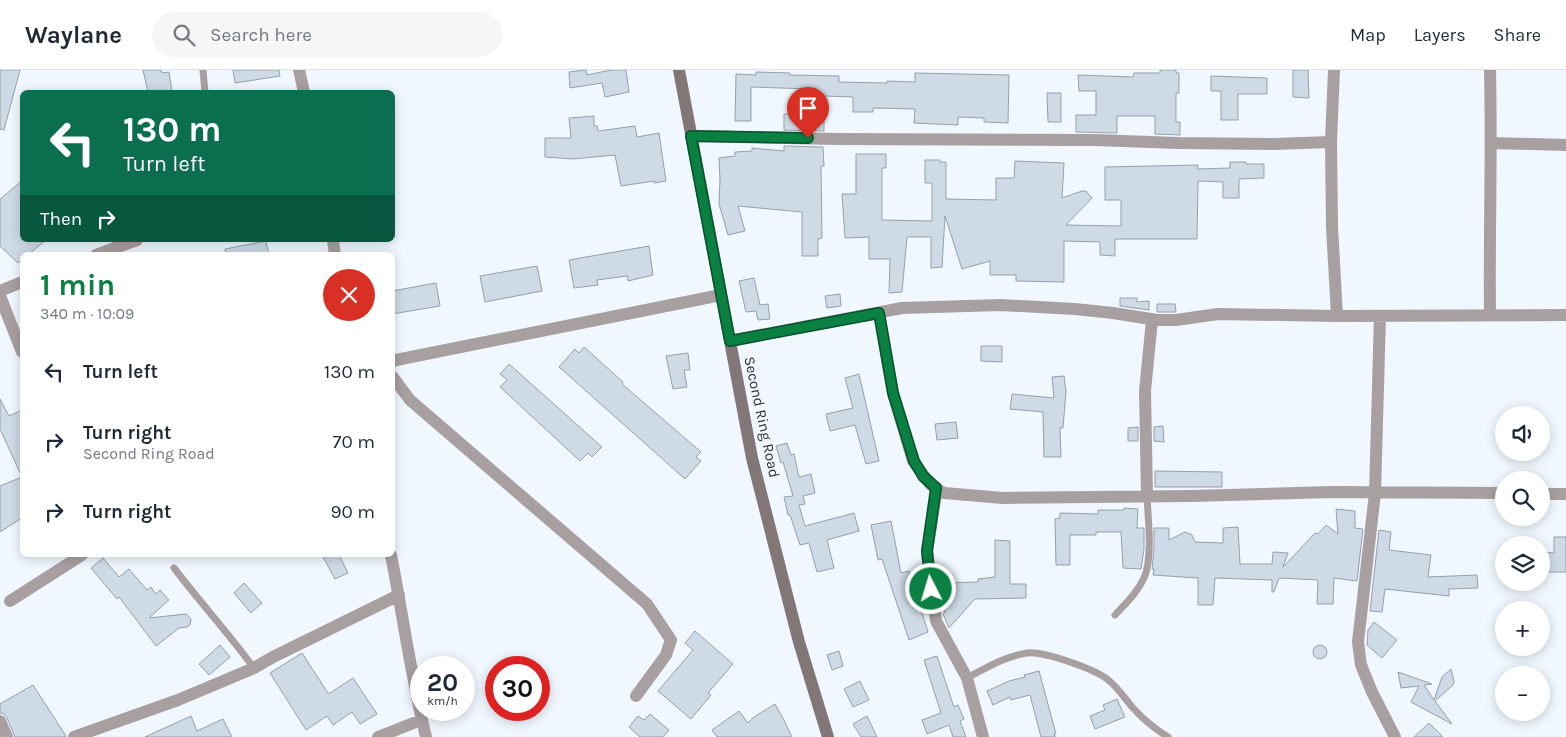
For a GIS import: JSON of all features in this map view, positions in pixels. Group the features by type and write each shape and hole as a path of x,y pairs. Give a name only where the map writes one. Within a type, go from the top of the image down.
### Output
{"main road":[{"name":"Second Ring Road","path":"679,70 752,458 799,642 828,737"}],"street":[{"path":"299,70 304,90"},
{"path":"1334,70 1331,142 1332,227 1337,316"},
{"path":"1490,70 1492,143 1489,246 1490,315"},
{"path":"691,136 838,139 1095,140 1275,144 1331,142"},
{"path":"1492,143 1566,145"},
{"path":"104,252 132,242"},
{"path":"0,291 20,283"},
{"path":"395,360 721,295"},
{"path":"0,296 20,347"},
{"path":"730,341 902,308 1000,305 1076,309 1152,320 1176,320 1218,314 1337,316 1566,315"},
{"path":"879,313 893,393 911,454 923,476 944,493 1002,498 1331,492 1495,493"},
{"path":"1380,316 1375,493 1358,642 1361,665 1372,692 1395,737"},
{"path":"1147,496 1145,391 1152,320"},
{"path":"395,380 410,400 647,604 671,640 666,655 636,696"},
{"path":"936,488 927,551 936,621 967,678 983,737"},
{"path":"1550,494 1566,494"},
{"path":"10,601 79,557"},
{"path":"391,557 410,664"},
{"path":"74,737 178,700 254,668 399,596"},
{"path":"0,721 7,737"},
{"path":"378,737 418,721"},
{"path":"421,721 426,737"}],"lane":[{"path":"203,70 205,90"},
{"path":"1115,615 1133,597 1145,576 1149,550 1147,496"},
{"path":"174,568 254,668"},
{"path":"967,678 998,662 1028,653 1086,667 1108,679 1135,710 1154,728 1168,737"}],"building":[{"path":"0,70 20,70 4,130 0,129"},
{"path":"143,70 161,70 162,73 169,72 172,90 148,90"},
{"path":"233,70 279,70 280,76 235,83"},
{"path":"586,70 587,75 611,70 626,70 629,92 605,97 602,83 570,88 569,72"},
{"path":"1160,70 1176,70 1176,73 1179,73 1179,93 1176,93 1176,122 1180,122 1180,135 1155,134 1155,116 1117,116 1117,133 1076,132 1076,115 1096,115 1096,91 1079,91 1078,75 1133,77 1134,73 1160,73"},
{"path":"1293,70 1308,70 1309,98 1293,97"},
{"path":"756,72 839,76 839,82 887,83 887,81 915,82 915,73 1009,75 1008,123 984,122 984,118 958,117 958,125 914,123 915,109 873,108 873,112 853,112 853,97 824,96 824,131 784,130 784,114 809,115 810,89 751,87 751,121 735,121 736,74 756,75"},
{"path":"1211,76 1267,78 1267,94 1238,94 1238,120 1221,120 1221,91 1211,91"},
{"path":"1047,93 1061,93 1061,122 1048,122"},
{"path":"594,116 594,126 597,126 598,131 635,126 637,137 659,133 666,181 621,186 615,155 573,159 545,157 545,138 571,138 569,118"},
{"path":"784,146 823,147 824,166 821,166 822,238 818,239 818,256 802,256 802,212 738,206 745,231 728,235 719,204 719,158 735,156 735,152 752,151 752,148 784,151"},
{"path":"856,154 886,154 886,168 882,168 882,220 932,221 932,183 925,183 925,160 946,162 946,199 996,200 996,178 1014,178 1015,161 1064,163 1062,198 1086,191 1092,198 1066,225 1121,226 1121,200 1105,200 1105,167 1198,165 1198,169 1230,168 1230,162 1246,162 1246,164 1264,164 1264,178 1239,179 1239,198 1223,198 1223,182 1198,181 1197,239 1115,239 1115,256 1100,255 1100,242 1064,241 1064,282 1016,281 1016,275 990,275 990,261 962,269 945,216 942,267 931,268 931,237 907,237 902,292 889,293 890,259 869,259 869,237 845,238 842,194 856,194"},
{"path":"20,183 20,242 44,242 32,252 20,252 20,261 18,263 0,246 0,199"},
{"path":"266,242 268,252 226,252 225,249"},
{"path":"649,246 653,275 628,281 627,276 597,280 598,285 574,288 569,260"},
{"path":"537,266 542,291 485,302 480,276"},
{"path":"754,278 760,305 768,304 770,319 758,320 756,311 746,312 739,281"},
{"path":"436,283 440,306 395,314 395,290"},
{"path":"840,294 841,306 827,308 825,296"},
{"path":"1120,298 1137,298 1137,302 1149,301 1149,310 1120,306"},
{"path":"1157,304 1175,304 1176,312 1157,312"},
{"path":"981,346 1002,346 1002,362 981,361"},
{"path":"584,347 623,382 622,384 701,452 696,457 701,461 685,479 559,367 575,349 579,353"},
{"path":"688,353 690,370 684,370 687,387 673,389 666,356"},
{"path":"509,364 602,447 592,457 588,453 580,461 500,387 507,380 500,374"},
{"path":"859,374 879,461 866,464 855,425 830,431 826,414 853,408 845,378"},
{"path":"1064,376 1066,391 1063,428 1060,428 1061,457 1044,457 1043,412 1010,409 1012,394 1054,398 1052,377"},
{"path":"0,399 9,416 20,411 20,473 0,429"},
{"path":"956,422 958,438 937,440 935,424"},
{"path":"1163,426 1164,442 1154,441 1154,427"},
{"path":"1138,427 1138,441 1128,441 1128,428"},
{"path":"787,443 791,455 794,454 799,477 811,474 815,493 803,496 805,504 799,505 805,526 854,513 859,531 827,540 834,568 817,572 809,543 800,545 790,515 788,515 784,497 793,496 776,446"},
{"path":"1155,471 1222,472 1222,487 1155,487"},
{"path":"20,478 20,519 0,532 0,486"},
{"path":"1124,508 1138,509 1137,528 1144,528 1144,549 1141,569 1123,568 1121,532 1096,532 1096,535 1070,535 1070,565 1056,565 1055,519 1060,518 1060,513 1098,514 1098,510 1124,510"},
{"path":"1336,509 1355,511 1355,528 1363,529 1357,581 1334,578 1333,604 1317,604 1318,580 1279,578 1274,592 1272,592 1272,580 1215,578 1213,605 1198,605 1198,578 1153,575 1154,528 1169,528 1169,540 1185,532 1192,535 1195,542 1223,543 1223,528 1238,527 1240,564 1272,564 1273,552 1288,553 1283,567 1315,533 1318,534 1326,525 1338,534"},
{"path":"891,521 901,573 909,571 928,632 909,640 882,559 878,560 871,525"},
{"path":"1379,530 1391,532 1389,550 1431,555 1428,577 1477,575 1478,588 1449,589 1449,596 1385,589 1382,612 1370,611"},
{"path":"1554,537 1566,537 1566,572 1550,572 1550,553 1554,553"},
{"path":"995,540 1010,541 1010,584 1026,584 1026,598 975,599 949,628 943,614 945,612 945,583 978,582 978,579 995,577"},
{"path":"323,557 340,557 348,573 335,579"},
{"path":"103,558 119,577 129,569 147,590 151,587 156,594 160,590 169,600 149,618 186,614 191,619 190,625 179,628 156,646 119,597 117,599 91,568"},
{"path":"244,583 262,603 251,613 234,593"},
{"path":"1374,622 1397,640 1382,658 1367,645 1368,630"},
{"path":"695,631 733,664 708,693 711,695 691,719 658,691 693,650 685,643"},
{"path":"220,645 230,657 209,675 199,664"},
{"path":"1317,645 1323,645 1327,652 1323,659 1317,659 1313,655 1313,649"},
{"path":"839,651 843,666 832,670 827,655"},
{"path":"302,653 328,693 353,678 377,714 360,724 352,712 333,725 327,716 306,730 270,673"},
{"path":"937,656 954,707 958,705 964,719 960,721 966,737 953,737 949,725 927,734 922,720 941,713 924,660"},
{"path":"1451,669 1453,685 1435,701 1452,724 1411,702 1419,686 1401,688 1398,672 1432,684 1424,685 1434,700 1442,677"},
{"path":"1039,671 1056,734 1054,734 1055,737 1041,737 1030,695 1011,700 1010,697 993,705 987,691 1009,681 1025,677 1024,675"},
{"path":"860,681 869,700 853,707 844,689"},
{"path":"33,685 66,737 15,737 7,718 4,714 0,713 0,704"},
{"path":"1117,699 1125,717 1095,729 1090,716 1105,710 1103,705"},
{"path":"775,704 792,737 717,737 712,730 739,711 748,723"},
{"path":"650,714 669,730 663,737 640,737 629,727 638,716 644,720"},
{"path":"191,716 197,731 223,719 232,737 145,737"},
{"path":"867,716 877,737 861,737 853,724"},
{"path":"1429,723 1443,737 1414,737"}],"route":[{"path":"808,138 691,136 730,341 879,313 893,393 901,423 914,461 923,476 936,488 927,551 931,589"}]}
